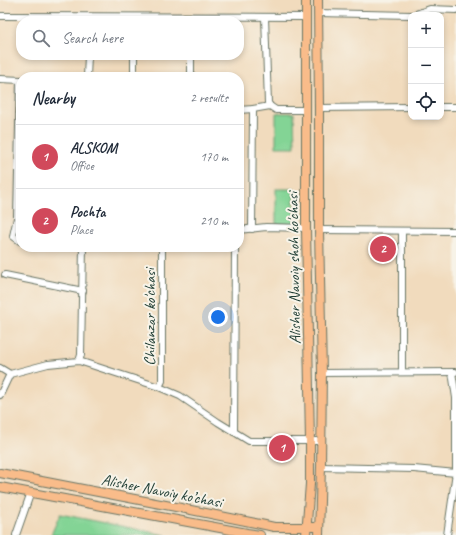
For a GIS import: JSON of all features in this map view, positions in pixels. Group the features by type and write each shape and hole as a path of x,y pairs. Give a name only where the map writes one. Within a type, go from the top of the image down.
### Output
{"main road":[{"name":"Alisher Navoiy shoh ko'chasi","path":"306,0 306,228 310,442 310,484 306,531"},
{"name":"Alisher Navoiy shoh ko'chasi","path":"318,0 319,230 322,373 319,531"},
{"name":"Alisher Navoiy ko’chasi","path":"0,473 274,527 319,531"},
{"path":"41,494 43,482"},
{"name":"Alisher Navoiy ko’chasi","path":"0,487 260,535"},
{"path":"179,520 181,508"}],"street":[{"path":"421,12 430,9 456,10"},
{"path":"318,13 408,15"},
{"path":"0,16 16,16"},
{"path":"265,17 268,103 276,110 306,110"},
{"path":"244,18 306,17"},
{"path":"87,72 88,60"},
{"path":"134,60 134,72"},
{"path":"191,60 191,72"},
{"path":"0,79 16,80"},
{"path":"244,110 270,106"},
{"path":"319,108 408,107"},
{"path":"444,107 456,107"},
{"path":"252,228 253,109"},
{"path":"16,222 13,236 16,238"},
{"path":"244,229 266,227 306,228"},
{"path":"319,230 456,231"},
{"path":"402,230 402,372"},
{"path":"79,361 81,355 83,252"},
{"name":"Chilanzar ko'chasi","path":"159,387 162,381 162,252"},
{"path":"234,252 234,432"},
{"path":"5,275 82,291"},
{"path":"0,368 10,374 48,364 79,361 159,387 180,396 218,422 249,440 321,441"},
{"path":"322,373 454,372 456,398 456,472 447,535"},
{"path":"0,395 10,374"},
{"path":"321,467 414,469 456,472"},
{"path":"16,535 31,492"}],"green space":[{"path":"276,113 294,113 295,147 276,147"},
{"path":"276,189 294,189 294,224 276,224"},
{"path":"60,514 166,535 51,535"}],"place":[{"name":"Pochta","path":"383,249"},
{"name":"ALSKOM","path":"282,448"}]}
